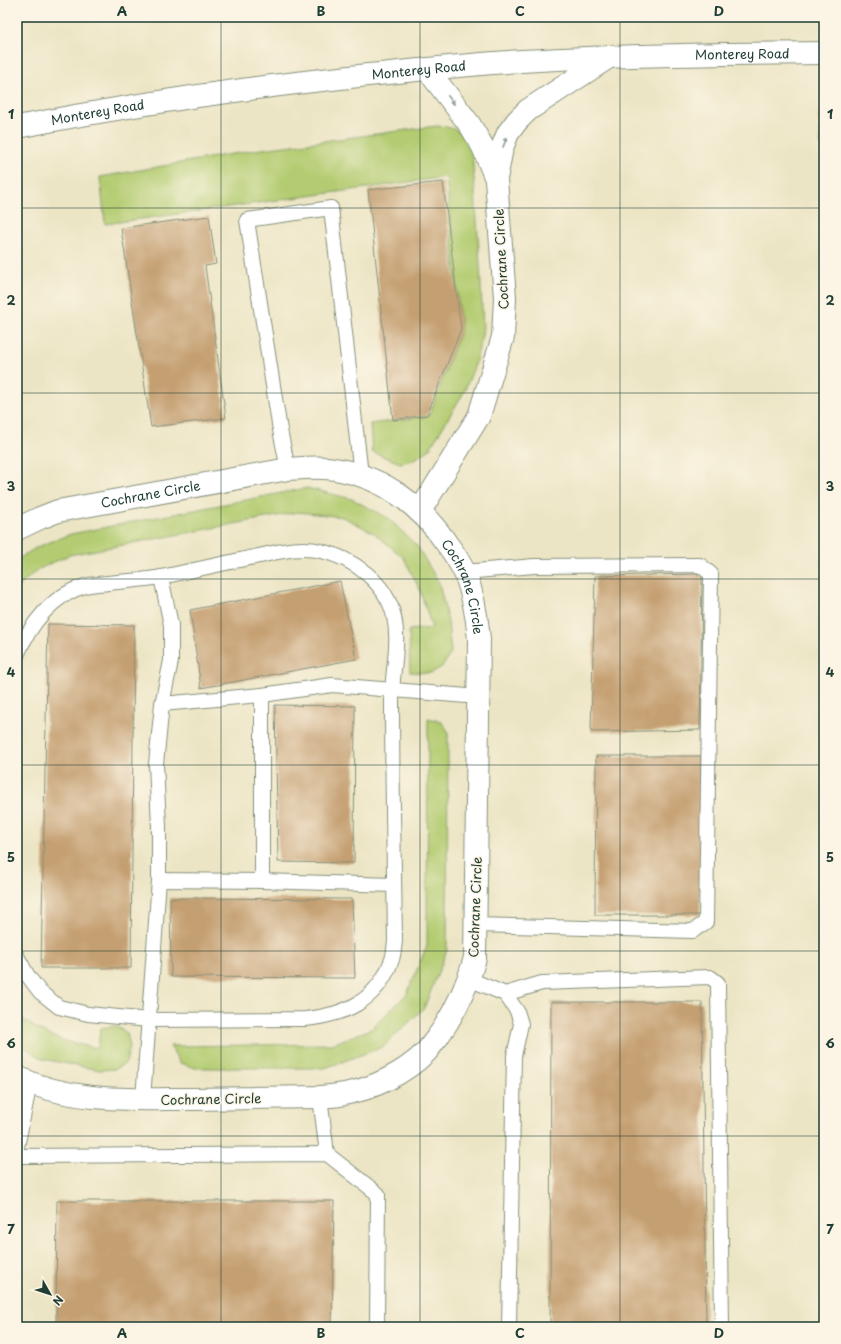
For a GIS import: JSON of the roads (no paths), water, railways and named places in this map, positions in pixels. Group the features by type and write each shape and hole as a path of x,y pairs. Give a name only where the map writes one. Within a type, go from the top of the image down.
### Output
{"street":[{"name":"Monterey Road","path":"17,127 167,100 292,83 427,69 521,61 609,57 824,53"},
{"name":"Cochrane Circle","path":"420,511 479,416 502,337 505,298 496,179 502,148 508,133 528,110 609,57"},
{"name":"Cochrane Circle","path":"427,69 470,124 483,147 496,179"},
{"name":"Cochrane Circle","path":"17,529 58,511 288,469 317,467 361,475 388,488 406,499 420,511 440,533 464,572 477,618 479,639 475,958 469,979 457,1006 442,1031 426,1052 407,1067 387,1079 369,1087 345,1094 320,1097 143,1099 88,1097 58,1092 24,1080"}],"lane":[{"path":"288,469 280,430 248,220 331,208 361,475"},
{"path":"17,655 23,641 37,619 52,604 72,591 86,586 161,576 296,549 320,550 341,557 360,567 374,580 388,600 394,617 396,637 392,691 395,941 392,962 379,985 366,999 352,1007 325,1017 305,1019 149,1020 88,1014 59,1007 40,992 28,976 17,956"},
{"path":"464,572 534,566 700,565 711,574 706,922 693,931 475,924"},
{"path":"143,1099 159,880 159,826 156,764 162,704 171,660 171,625 161,576"},
{"path":"162,704 262,695 332,685 479,697"},
{"path":"262,695 262,881"},
{"path":"159,880 394,885"},
{"path":"505,994 542,983 710,977 718,983 722,1327"},
{"path":"469,979 505,994 517,1011 521,1024 514,1056 509,1327"},
{"path":"17,1146 24,1080"},
{"path":"320,1097 327,1154"},
{"path":"17,1156 327,1154 378,1194 378,1327"}]}
